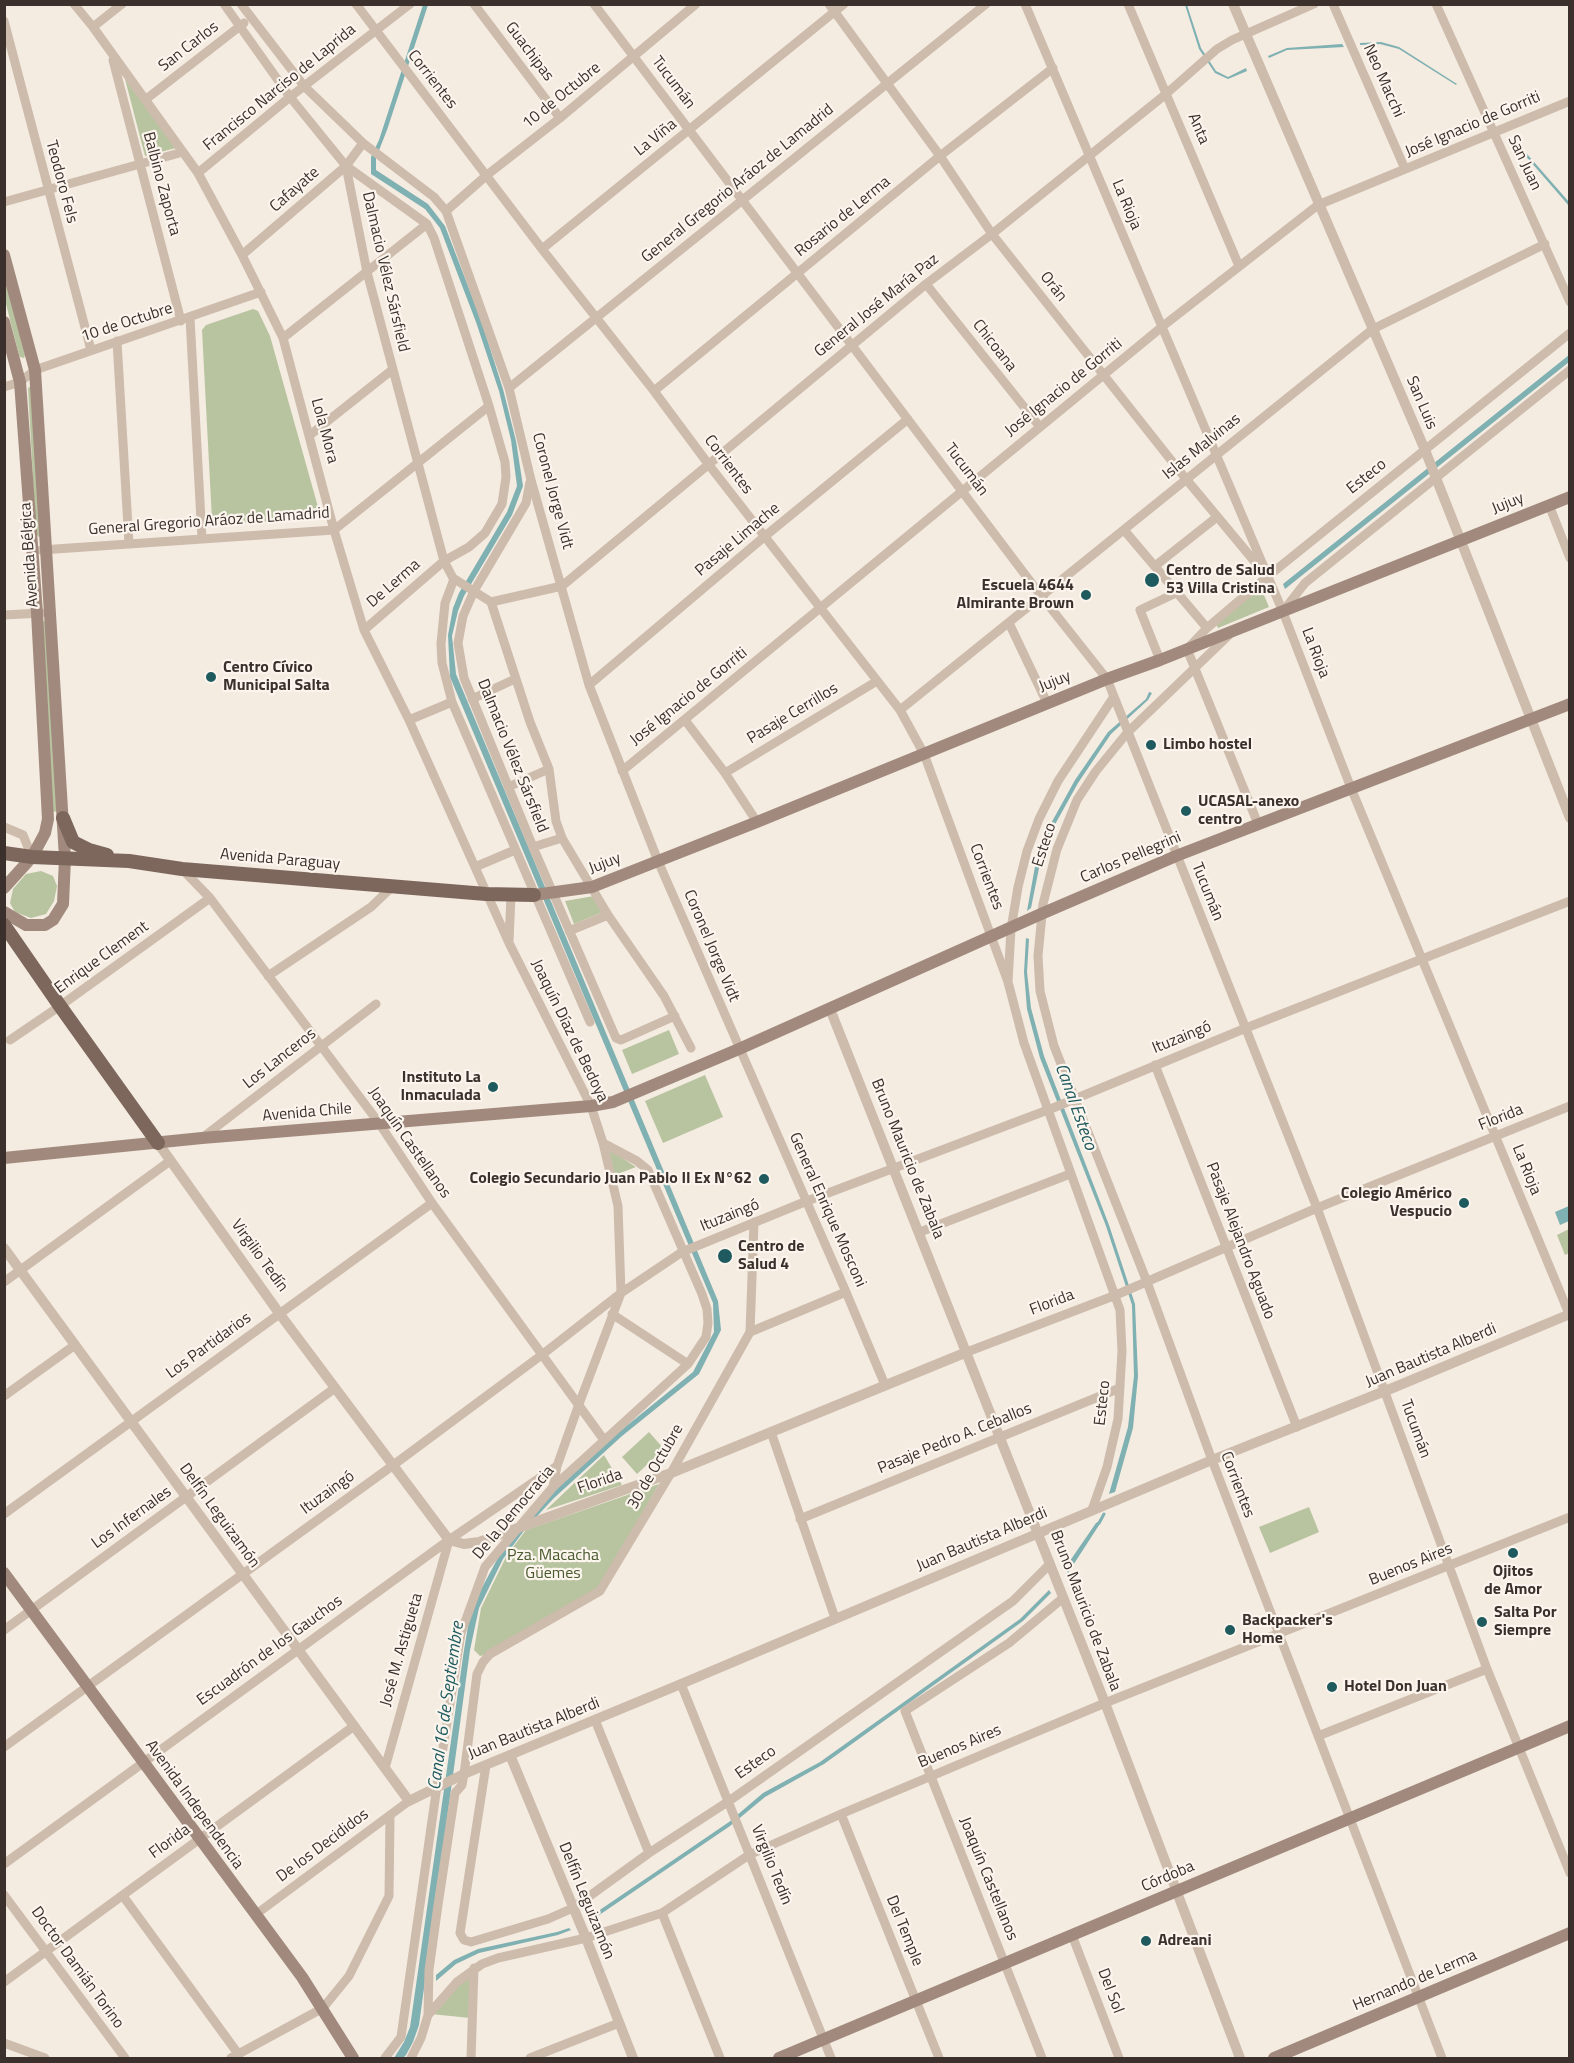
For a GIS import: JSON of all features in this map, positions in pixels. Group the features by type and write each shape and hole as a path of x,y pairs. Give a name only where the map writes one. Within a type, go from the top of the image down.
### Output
{"main road":[{"name":"Avenida Bélgica","path":"4,255 35,369 65,858 63,904 53,920 45,925 26,925 4,912"},
{"name":"Avenida Bélgica","path":"4,322 20,382 37,613 48,819 45,833 33,857 4,888"},
{"name":"Jujuy","path":"554,894 592,887 1107,679 1283,612 1569,497"},
{"name":"Carlos Pellegrini","path":"613,1102 739,1049 1176,856 1569,704"},
{"path":"63,819 73,842 89,850 129,861"},
{"name":"Avenida Paraguay","path":"4,853 33,857 129,861 182,869 511,896 554,894"},
{"name":"Virgilio Tedín","path":"4,925 158,1143"},
{"name":"Avenida Chile","path":"4,1158 202,1138 591,1106 613,1102"},
{"name":"Avenida Independencia","path":"4,1574 323,2008 353,2058"},
{"name":"Córdoba","path":"778,2058 1569,1726"},
{"name":"Hernando de Lerma","path":"1274,2058 1569,1933"}],"street":[{"name":"Lola Mora","path":"74,4 198,173 283,338 334,530 364,630 409,720 486,894"},
{"path":"93,27 122,4"},
{"name":"Dalmacio Vélez Sársfield","path":"224,4 290,97 346,166 367,272 392,370 444,561 456,581 445,603 441,644 442,663 452,702 590,1022"},
{"name":"Coronel Jorge Vidt","path":"241,4 304,86 363,143 434,197 446,211 509,388 531,480 589,685 658,861 739,1049"},
{"name":"Corrientes","path":"356,4 542,249 900,710 924,754 993,937 1024,1043 1050,1109 1070,1174 1118,1294"},
{"name":"Francisco Narciso de Laprida","path":"198,173 290,97 410,4"},
{"name":"Guachipas","path":"474,4 561,118"},
{"name":"Tucumán","path":"594,4 1042,597 1107,679 1317,1208 1487,1669 1569,1873"},
{"name":"10 de Octubre","path":"446,211 696,4"},
{"name":"La Viña","path":"542,249 690,130 832,8 844,4"},
{"name":"General Gregorio Aráoz de Lamadrid","path":"509,388 986,4"},
{"name":"La Rioja","path":"1025,4 1283,612 1352,788 1569,1315"},
{"name":"Anta","path":"1128,4 1239,266"},
{"name":"San Luis","path":"1233,4 1437,478 1569,818"},
{"name":"General José María Paz","path":"491,602 562,586 926,284 1167,94 1217,49 1314,4"},
{"name":"Neo Macchi","path":"1333,4 1406,169"},
{"name":"San Juan","path":"1436,4 1569,302"},
{"name":"Orán","path":"832,8 940,156 992,234 1217,518 1267,577"},
{"name":"San Carlos","path":"145,100 251,18"},
{"name":"Teodoro Fels","path":"4,21 91,350"},
{"name":"Balbino Zaporta","path":"111,54 185,320 202,539"},
{"name":"Rosario de Lerma","path":"654,392 940,156 1053,68"},
{"name":"José Ignacio de Gorriti","path":"622,771 1163,326 1318,205 1569,101"},
{"name":"Cafayate","path":"242,255 346,166 363,143"},
{"name":"Francisco Narciso de Laprida","path":"4,202 183,152"},
{"path":"283,338 427,224 346,166"},
{"name":"De Lerma","path":"364,630 444,561 478,541 502,504 506,477 505,462 434,238 427,224"},
{"name":"Islas Malvinas","path":"900,710 1373,329 1545,244"},
{"name":"Chicoana","path":"926,284 1040,427"},
{"name":"10 de Octubre","path":"4,387 20,382 35,369 185,320 261,292"},
{"name":"Esteco","path":"1187,649 1207,628 1267,577 1569,333"},
{"path":"117,342 129,544"},
{"path":"310,435 392,370"},
{"path":"1283,612 1305,583 1569,370"},
{"name":"General Gregorio Aráoz de Lamadrid","path":"32,551 334,530 489,406"},
{"name":"Pasaje Limache","path":"589,685 908,419"},
{"name":"Dalmacio Vélez Sársfield","path":"531,480 526,503 474,591 463,616 458,643 464,678 533,847 616,1038 621,1040 675,1016"},
{"path":"1549,505 1569,558"},
{"path":"1155,567 1217,518"},
{"path":"1124,530 1207,628"},
{"path":"456,581 491,602 515,679 549,769 556,821 562,838 608,915 664,996 692,1048"},
{"path":"1160,660 1140,610 1178,592"},
{"path":"4,615 51,613"},
{"path":"1009,623 1047,703"},
{"name":"Esteco","path":"1041,914 1057,849 1077,800 1096,771 1126,731 1232,631"},
{"path":"1187,649 1258,824"},
{"path":"472,699 515,679"},
{"name":"Pasaje Cerrillos","path":"725,773 877,681"},
{"name":"Esteco","path":"1011,929 1027,851 1039,819 1058,782 1113,698"},
{"path":"409,720 452,702"},
{"path":"685,720 725,773 757,822"},
{"path":"508,787 549,769"},
{"path":"4,827 23,836 33,857"},
{"path":"533,847 562,838"},
{"path":"476,867 515,850"},
{"name":"Joaquín Castellanos","path":"182,869 210,898 379,1123 432,1203 604,1440"},
{"path":"268,976 371,907 393,886"},
{"name":"Joaquín Díaz de Bedoya","path":"486,894 591,1106 603,1143 618,1206 621,1293"},
{"path":"509,943 511,896"},
{"name":"Enrique Clement","path":"10,1040 210,898"},
{"name":"Ituzaingó","path":"4,1747 392,1466 621,1293 682,1252 807,1201 1072,1101 1246,1028 1569,901"},
{"name":"Corrientes","path":"1041,914 1038,956 1040,991 1054,1046 1072,1101 1442,2058"},
{"path":"569,931 608,915"},
{"name":"Corrientes","path":"1008,982 1011,929"},
{"name":"Los Lanceros","path":"202,1138 376,1004"},
{"name":"Bruno Mauricio de Zabala","path":"830,1009 1105,1703 1240,2058"},
{"name":"General Enrique Mosconi","path":"739,1049 885,1385"},
{"name":"Pasaje Alejandro Aguado","path":"1155,1065 1297,1427"},
{"name":"Florida","path":"521,1525 671,1473 967,1352 1143,1284 1317,1208 1569,1106"},
{"name":"Virgilio Tedín","path":"158,1143 279,1313 449,1540"},
{"name":"De la Democracia","path":"385,2058 401,2037 461,1633 485,1567 553,1486 688,1364 706,1337 707,1310 702,1294 648,1170 637,1161 603,1143"},
{"path":"4,1282 170,1161"},
{"path":"920,1232 1070,1174"},
{"name":"Los Partidarios","path":"4,1514 432,1203"},
{"name":"30 de Octubre","path":"464,1774 477,1674 483,1662 490,1654 600,1591 671,1473 750,1332 754,1222"},
{"name":"Delfín Leguizamón","path":"4,1248 409,1801"},
{"path":"750,1332 846,1292"},
{"path":"553,1486 557,1466 621,1293"},
{"name":"Esteco","path":"1092,1510 1107,1467 1118,1419 1122,1351 1118,1294"},
{"path":"612,1314 688,1364"},
{"name":"Juan Bautista Alberdi","path":"409,1801 464,1774 1092,1510 1569,1315"},
{"path":"4,1396 75,1345"},
{"name":"Los Infernales","path":"4,1630 335,1388"},
{"name":"Pasaje Pedro A. Ceballos","path":"800,1519 1120,1388"},
{"path":"771,1432 835,1618"},
{"name":"Escuadrón de los Gauchos","path":"4,1864 449,1540 557,1466"},
{"name":"Buenos Aires","path":"411,2058 422,2038 428,2015 457,1982 474,1968 498,1958 586,1938 662,1913 749,1855 930,1775 1569,1517"},
{"path":"449,1540 464,1544 479,1542 521,1525"},
{"name":"José M. Astigueta","path":"385,1768 449,1540"},
{"name":"Esteco","path":"486,1765 460,1933 464,1940 471,1942 548,1919 573,1908 649,1853 730,1805 1012,1601 1050,1564"},
{"name":"Joaquín Castellanos","path":"1042,2058 905,1712 1009,1643 1063,1598"},
{"path":"1318,1736 1487,1669"},
{"name":"Virgilio Tedín","path":"681,1684 831,2058"},
{"path":"595,1720 649,1853"},
{"name":"Florida","path":"4,1982 354,1726"},
{"name":"Delfín Leguizamón","path":"510,1755 633,2058"},
{"path":"428,2015 429,1970 438,1905 455,1793 462,1785 464,1774"},
{"name":"De los Decididos","path":"255,1916 409,1801"},
{"name":"Del Temple","path":"841,1814 939,2058"},
{"path":"123,1896 235,2057 323,2008 349,1976 389,1896 390,1815"},
{"name":"Doctor Damián Torino","path":"4,1895 125,2058"},
{"path":"662,1913 720,2058"},
{"name":"Del Sol","path":"1072,1935 1119,2058"},
{"path":"471,2058 474,1968"},
{"path":"530,2058 619,2023"},
{"path":"4,2043 45,2058"}],"green space":[{"path":"125,79 176,148 145,156"},
{"path":"4,275 24,358 19,355 5,300"},
{"path":"253,309 258,311 270,336 320,514 316,519 217,524 212,520 202,330 206,325"},
{"path":"31,386 41,536 39,537 36,534 28,388"},
{"path":"1261,588 1269,607 1218,628 1216,624"},
{"path":"42,622 46,622 58,809 55,812 53,811"},
{"path":"41,871 53,876 57,886 54,901 46,914 31,918 15,912 10,903 13,889 26,874"},
{"path":"594,896 603,912 574,924 565,901"},
{"path":"669,1030 679,1054 632,1074 622,1050"},
{"path":"705,1075 723,1117 663,1143 645,1101"},
{"path":"607,1148 610,1150 636,1167 615,1175"},
{"path":"1569,1229 1569,1253 1565,1255 1557,1235"},
{"path":"649,1432 664,1449 637,1474 622,1457"},
{"path":"604,1455 622,1485 546,1510"},
{"name":"Pza. Macacha Güemes","path":"659,1484 600,1588 488,1654 480,1656 474,1650 481,1608 507,1555 526,1530"},
{"path":"1309,1507 1319,1532 1270,1553 1259,1527"},
{"path":"473,1972 470,2018 431,2014"}],"water":[{"path":"423,5 428,5 376,158 376,170 428,204 445,226 481,320 503,389 516,441 523,486 512,515 464,596 458,611 452,636 456,674 718,1301 721,1330 699,1374 622,1436 554,1498 526,1528 503,1559 479,1608 470,1650 419,2025 406,2055 403,2058 394,2058 410,2027 471,1608 499,1556 549,1496 619,1432 693,1372 714,1332 713,1303 450,677 448,635 453,608 459,593 507,512 517,486 511,440 499,391 476,322 440,228 425,209 371,174 371,157 379,140"},
{"path":"1185,5 1187,5 1201,48 1216,71 1228,77 1246,68 1247,71 1228,79 1215,73 1199,49"},
{"path":"1381,42 1399,47 1457,84 1399,49 1380,44 1360,45 1360,43"},
{"path":"1342,44 1344,47 1287,50 1269,58 1268,56 1287,48"},
{"path":"1513,138 1569,202 1569,206 1511,139"},
{"path":"1569,355 1569,362 1285,589 1283,584"},
{"path":"1149,692 1152,693 1148,700 1111,734 1078,783 1053,828 1040,863 1031,908 1027,911 1036,861 1049,827 1075,780 1108,732 1146,699"},
{"path":"1026,938 1029,939 1027,972 1031,1008 1044,1056 1109,1225 1135,1304 1138,1376 1133,1428 1115,1492 1109,1494 1128,1427 1134,1376 1132,1305 1106,1226 1040,1058 1027,1009 1024,972"},
{"path":"1569,1206 1569,1221 1560,1225 1555,1212"},
{"path":"1103,1519 1068,1573 1065,1568 1096,1523"},
{"path":"1049,1590 1051,1593 1023,1621 824,1764 765,1797 730,1826 589,1922 588,1918 729,1822 763,1793 820,1762 1020,1619"},
{"path":"569,1928 571,1930 558,1935 479,1953 456,1964 436,1981 436,1975 454,1960 478,1949"}],"waterway":[{"path":"1099,1523 1104,1514"}],"place":[{"name":"Centro de Salud 53 Villa Cristina","path":"1152,580"},
{"name":"Escuela 4644 Almirante Brown","path":"1086,595"},
{"name":"Centro Cívico Municipal Salta","path":"211,677"},
{"name":"Limbo hostel","path":"1151,745"},
{"name":"UCASAL-anexo centro","path":"1186,811"},
{"name":"Instituto La Inmaculada","path":"493,1087"},
{"name":"Colegio Secundario Juan Pablo II Ex N°62","path":"764,1179"},
{"name":"Colegio Américo Vespucio","path":"1464,1203"},
{"name":"Centro de Salud 4","path":"725,1256"},
{"name":"Ojitos de Amor","path":"1513,1553"},
{"name":"Salta Por Siempre","path":"1482,1622"},
{"name":"Backpacker's Home","path":"1230,1630"},
{"name":"Hotel Don Juan","path":"1332,1687"},
{"name":"Adreani","path":"1146,1941"}],"water label":[{"name":"Canal Esteco","path":"1075,1107"},
{"name":"Canal 16 de Septiembre","path":"447,1706"}]}
